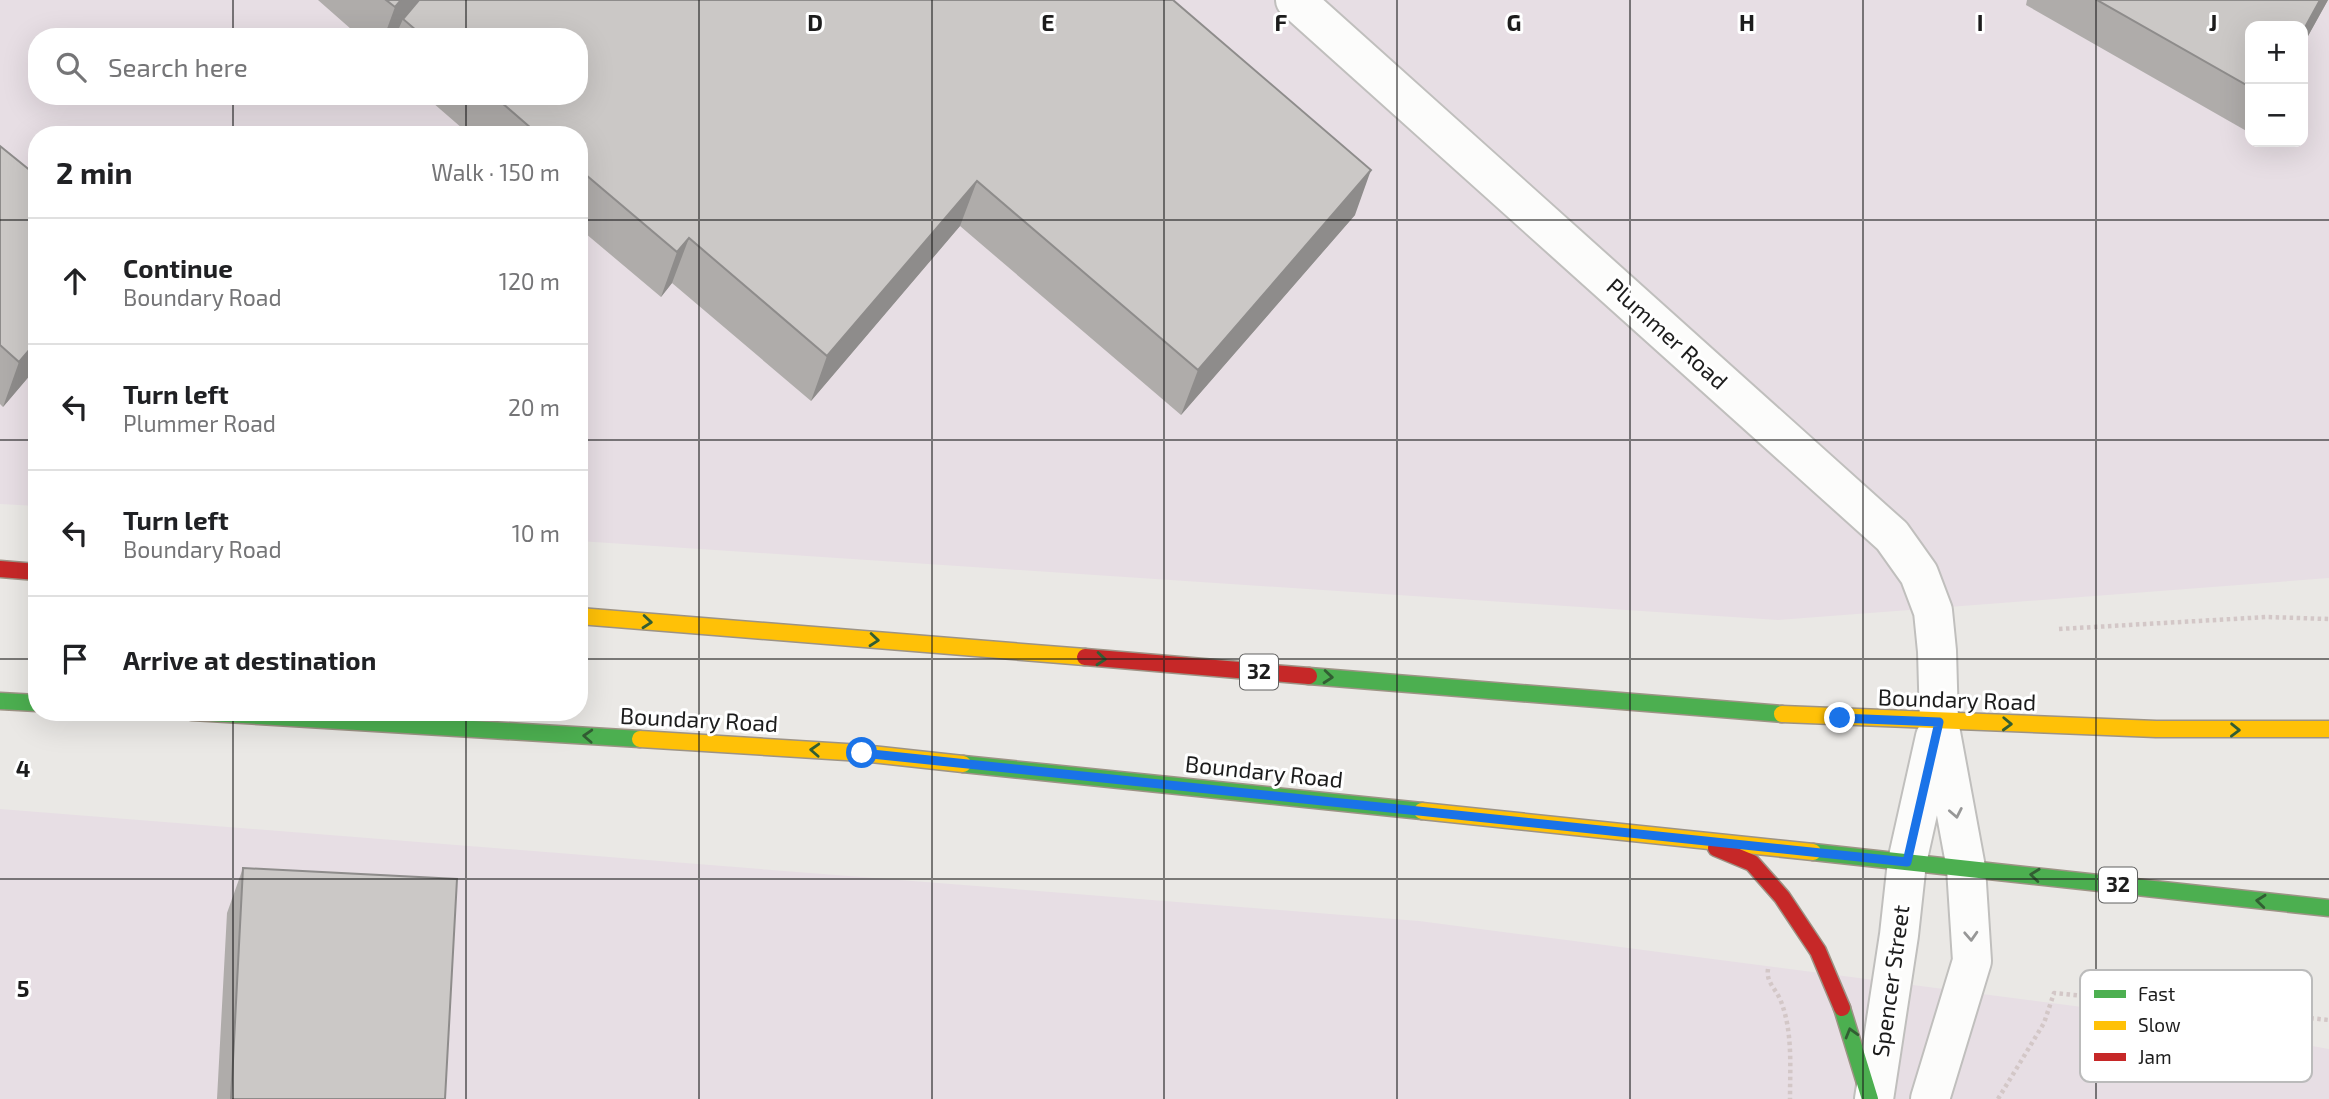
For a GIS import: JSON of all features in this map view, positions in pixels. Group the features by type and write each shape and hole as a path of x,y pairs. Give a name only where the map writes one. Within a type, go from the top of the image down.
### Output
{"main road":[{"path":"0,569 28,571"},
{"name":"Boundary Road","path":"588,617 1802,716 2156,729 2329,729"},
{"path":"0,701 28,703"},
{"name":"Boundary Road","path":"339,721 862,753 2329,908"},
{"path":"1700,840 1752,863 1783,897 1818,951 1845,1014 1872,1099"}],"street":[{"name":"Plummer Road","path":"1295,0 1892,536 1919,574 1933,611 1939,722 1966,868"},
{"name":"Plummer Road","path":"1907,862 1939,722"},
{"name":"Spencer Street","path":"1872,1099 1897,948 1907,862"},
{"path":"1930,1099 1972,961 1966,868"}],"path":[{"path":"2059,629 2267,617 2329,618"},
{"path":"1998,1099 2044,1023 2054,993 2080,996"}],"shaded area":[{"path":"0,0 2329,0 2329,578 1778,620 588,542 588,126 28,126 28,506 0,504"},
{"path":"0,809 1419,921 2080,1007 2080,1082 2312,1082 2312,1046 2329,1049 2329,1099 0,1099"}],"building":[{"path":"386,0 401,0 395,7"},
{"path":"419,0 1173,0 1371,170 1198,370 977,181 827,356 689,238 677,252 588,177 588,126 529,126 504,105 588,105 588,28 414,28 403,19"},
{"path":"2097,0 2320,0 2308,22 2245,21 2245,84"},
{"path":"0,146 28,169 28,352 19,362 0,345"},
{"path":"243,868 457,879 445,1099 231,1099"}],"traffic: fast":[{"path":"1309,676 1782,714"},
{"path":"0,701 28,703"},
{"path":"341,721 640,739"},
{"path":"963,764 1422,811"},
{"path":"1813,852 2329,908"},
{"path":"1842,1008 1870,1099"}],"traffic: slow":[{"path":"588,617 1085,657"},
{"path":"1782,714 2156,729 2329,729"},
{"path":"640,739 862,753 963,764"},
{"path":"1422,811 1813,852"}],"traffic: jam":[{"path":"0,569 28,571"},
{"path":"1085,657 1309,676"},
{"path":"1716,848 1752,863 1782,897 1818,951 1842,1008"}],"route":[{"path":"862,753 1907,862 1939,722 1840,718"}]}
